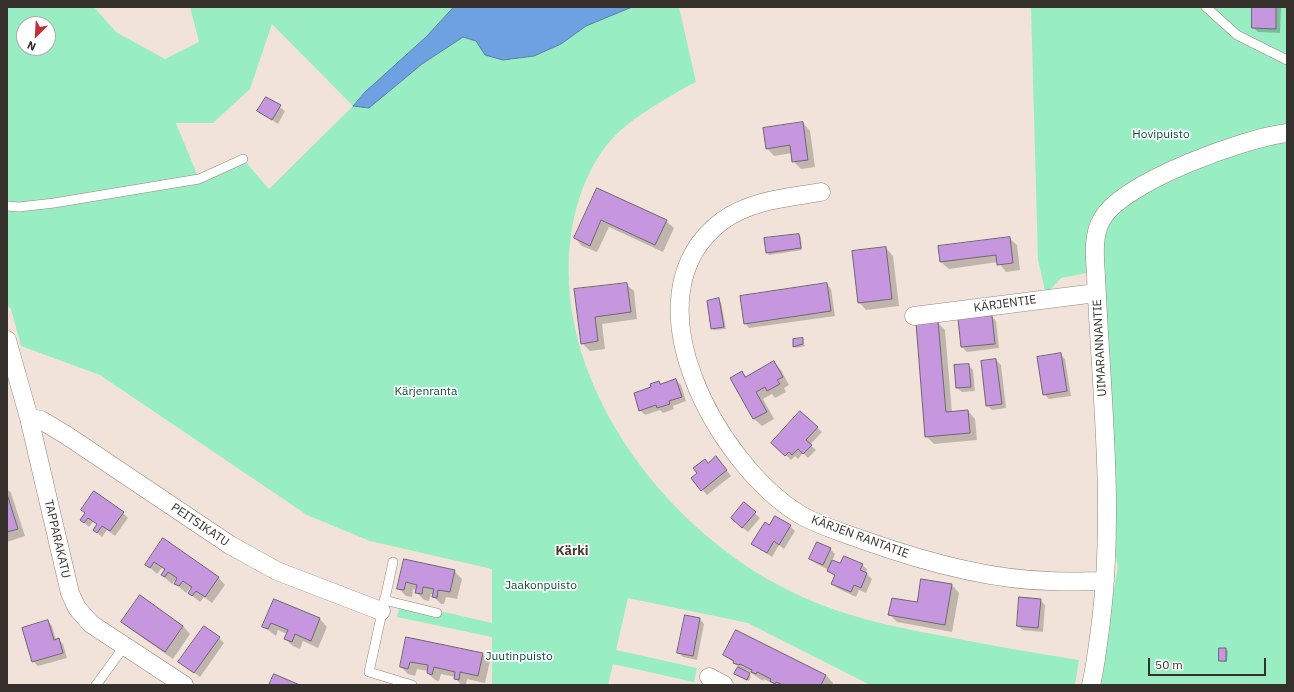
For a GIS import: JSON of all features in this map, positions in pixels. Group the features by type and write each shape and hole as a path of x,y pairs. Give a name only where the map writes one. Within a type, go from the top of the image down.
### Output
{"street":[{"name":"UIMARANNANTIE","path":"1091,685 1095,668 1105,581 1108,501 1096,293 1095,245 1098,230 1102,219 1113,204 1130,193 1184,164 1238,145 1287,133"},
{"name":"KÄRJEN RANTATIE","path":"821,192 756,203 740,210 722,221 709,233 690,261 680,293 678,308 684,345 702,399 728,443 758,479 778,498 799,514 849,535 894,551 964,569 1011,578 1050,581 1105,581"},
{"name":"KÄRJENTIE","path":"914,316 1052,297 1096,293"},
{"name":"TAPPARAKATU","path":"7,340 29,418 70,593 77,608 91,624 184,685"},
{"name":"PEITSIKATU","path":"29,418 41,420 66,435 241,551 278,571 383,606"}],"lane":[{"path":"1206,7 1236,35 1287,60"},
{"path":"7,206 19,207 54,203 200,179 244,159"},
{"path":"393,562 369,672 412,685"},
{"path":"383,606 437,613"},
{"path":"96,685 124,647"}],"green space":[{"path":"7,7 94,7 116,32 165,59 199,42 190,7 454,7 426,37 365,92 353,105 369,108 422,64 448,46 486,7 679,7 696,82 637,117 616,135 606,146 597,159 584,185 572,228 569,283 577,338 596,391 623,440 657,487 697,528 741,562 788,590 844,613 883,624 977,643 1079,660 1075,685 870,685 748,623 628,598 616,650 697,668 694,682 613,664 608,685 492,685 492,637 397,617 401,602 492,623 492,569 370,541 307,515 100,375 21,346 11,309 7,305","holes":["272,24 353,106 269,189 243,159 199,179 176,123 213,123 250,89"]},
{"name":"Hovipuisto","path":"1031,7 1287,7 1287,685 1097,685 1118,566 1115,553 1087,273 1061,278 1050,290 1045,290 1038,260"}],"water":[{"path":"454,7 632,7 586,26 561,44 534,56 503,60 485,55 476,41 463,37 422,64 369,108 353,106 365,92 426,37"}],"building":[{"path":"1252,7 1276,7 1276,29 1252,28"},
{"path":"266,97 281,105 272,120 257,111"},
{"path":"803,122 808,160 792,162 790,145 766,149 763,128"},
{"path":"597,188 667,220 655,245 601,220 590,246 574,238"},
{"path":"799,234 801,248 766,253 764,238"},
{"path":"1010,237 1013,263 997,265 996,255 940,262 938,246"},
{"path":"886,247 892,299 858,303 852,251"},
{"path":"627,283 631,312 595,317 598,341 581,344 574,289"},
{"path":"827,283 831,311 744,324 740,296"},
{"path":"719,298 724,327 711,329 707,301"},
{"path":"992,316 995,344 961,347 958,319"},
{"path":"938,321 946,412 968,410 970,433 925,437 916,323"},
{"path":"803,338 803,344 793,347 793,339"},
{"path":"1061,353 1067,391 1043,395 1037,357"},
{"path":"996,359 1002,404 986,406 981,361"},
{"path":"774,361 783,377 777,380 780,384 767,391 765,387 756,392 767,412 753,419 730,378 742,371 745,377"},
{"path":"969,364 971,387 956,388 954,365"},
{"path":"676,379 682,397 669,401 670,404 657,408 656,405 639,411 634,393 651,387 650,384 659,381 660,384"},
{"path":"800,411 818,427 806,440 812,445 803,454 798,449 792,455 789,452 785,456 771,443"},
{"path":"716,456 727,470 701,491 691,478 697,473 693,468 705,459 708,463"},
{"path":"94,491 124,512 110,531 102,526 97,533 93,530 97,524 88,518 84,523 80,520 85,513 81,510"},
{"path":"7,494 18,529 7,532"},
{"path":"744,502 756,512 742,528 731,518"},
{"path":"775,516 791,525 779,545 774,541 767,553 751,544 765,522 769,525"},
{"path":"163,538 219,577 205,597 196,591 192,596 188,593 192,587 183,581 179,586 174,584 177,578 168,572 165,577 161,575 165,569 154,562 150,568 145,565"},
{"path":"817,542 831,548 823,565 809,559"},
{"path":"844,556 863,564 860,570 867,573 861,588 854,585 851,592 831,584 835,575 827,571 832,560 840,563"},
{"path":"404,559 455,570 450,592 438,590 437,598 432,597 434,589 423,587 422,594 415,593 417,585 406,582 404,590 397,589"},
{"path":"921,579 952,584 945,625 888,615 892,598 917,602"},
{"path":"140,595 183,626 165,652 121,622"},
{"path":"1019,597 1041,599 1038,628 1017,626"},
{"path":"274,599 320,618 311,641 295,634 292,642 284,639 288,630 271,623 268,629 262,627"},
{"path":"685,615 700,618 693,656 677,653"},
{"path":"48,620 54,640 59,638 63,653 32,662 22,628"},
{"path":"204,626 220,637 194,673 178,662"},
{"path":"736,630 826,675 821,685 783,685 776,682 775,684 770,681 771,679 757,672 756,674 751,672 752,670 740,664 733,663 734,661 723,655"},
{"path":"406,637 483,653 478,676 460,672 459,680 454,679 455,672 434,667 432,675 427,673 428,665 410,662 408,669 400,667"},
{"path":"1219,648 1226,648 1226,661 1219,661"},
{"path":"738,667 750,673 747,680 734,674"},
{"path":"274,674 300,685 269,685"}],"district":[{"name":"Kärki","path":"572,551"}],"park label":[{"name":"Kärjenranta","path":"426,392"},
{"name":"Jaakonpuisto","path":"541,586"},
{"name":"Juutinpuisto","path":"519,657"}]}
